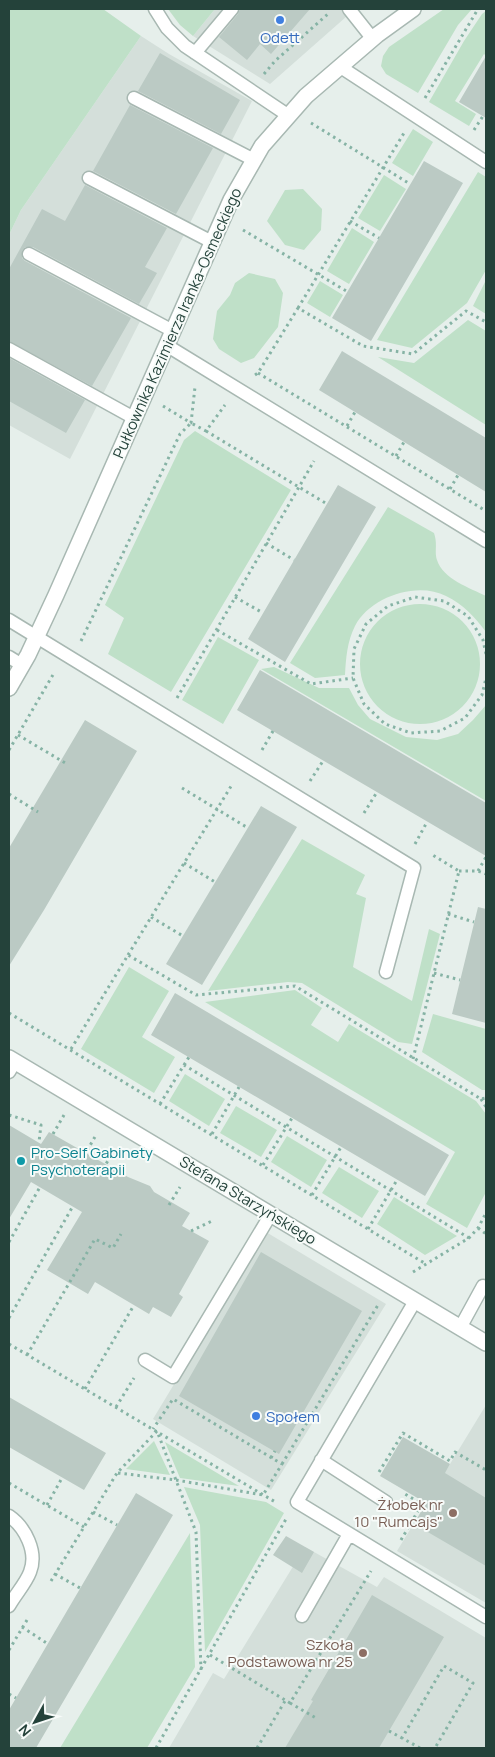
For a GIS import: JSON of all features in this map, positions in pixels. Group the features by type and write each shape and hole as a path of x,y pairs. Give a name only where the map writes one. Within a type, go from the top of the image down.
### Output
{"street":[{"name":"Pułkownika Kazimierza Iranka-Osmeckiego","path":"9,688 15,661 37,636 231,200 262,146 306,96 339,66 372,38 414,9"},
{"name":"Stefana Starzyńskiego","path":"11,1064 271,1214 486,1343"}],"lane":[{"path":"155,9 167,28 185,46 251,90 291,113"},
{"path":"195,53 232,9"},
{"path":"349,9 372,38"},
{"path":"339,66 486,162"},
{"path":"134,98 254,160"},
{"path":"89,178 212,242"},
{"path":"29,254 173,331"},
{"path":"166,345 486,541"},
{"path":"9,349 134,418"},
{"path":"9,620 414,868 386,972"},
{"path":"145,1360 173,1377 271,1214"},
{"path":"460,1328 483,1286"},
{"path":"415,1301 293,1506 350,1534 486,1617"},
{"path":"321,1460 386,1502"},
{"path":"9,1516 23,1531 32,1551 31,1571 9,1606"},
{"path":"302,1616 350,1534"}],"path":[{"path":"251,90 275,61 334,9"},
{"path":"415,115 478,9"},
{"path":"291,113 410,184"},
{"path":"472,133 483,116"},
{"path":"206,431 237,388 258,373 400,140"},
{"path":"223,218 348,292"},
{"path":"350,221 379,238"},
{"path":"298,308 363,346 413,354 466,311 486,322"},
{"path":"80,643 180,434 191,423 197,363"},
{"path":"258,373 486,511"},
{"path":"144,395 327,504"},
{"path":"347,426 355,412"},
{"path":"167,716 325,441"},
{"path":"396,456 404,442"},
{"path":"450,489 458,475"},
{"path":"266,543 294,560"},
{"path":"235,597 263,613"},
{"path":"486,654 483,640 468,616 444,601 415,597 388,606 366,624 354,650 353,678 364,704 385,724 411,733 440,731 465,718 482,695 486,678"},
{"path":"217,630 311,684 353,678"},
{"path":"9,750 65,653"},
{"path":"482,695 486,698"},
{"path":"261,752 273,731"},
{"path":"18,735 67,764"},
{"path":"310,782 323,761"},
{"path":"70,1049 244,764"},
{"path":"302,777 318,786"},
{"path":"182,788 248,828"},
{"path":"356,809 364,814 377,792"},
{"path":"9,794 38,812"},
{"path":"422,848 415,844 427,822"},
{"path":"430,853 459,871 478,871 486,874"},
{"path":"478,871 486,857"},
{"path":"184,863 215,882"},
{"path":"413,1058 459,871"},
{"path":"448,914 474,922"},
{"path":"151,917 183,936"},
{"path":"128,955 196,996 295,986 481,1099 486,1107"},
{"path":"434,973 460,980"},
{"path":"9,1013 426,1264"},
{"path":"160,1104 189,1057"},
{"path":"184,1065 470,1238"},
{"path":"212,1134 239,1087"},
{"path":"481,1099 486,1098"},
{"path":"54,1134 65,1113"},
{"path":"9,1115 41,1124 39,1142"},
{"path":"263,1165 292,1118"},
{"path":"84,1156 98,1132"},
{"path":"103,1169 118,1144"},
{"path":"312,1195 341,1147"},
{"path":"368,1229 398,1180"},
{"path":"169,1205 182,1182"},
{"path":"9,1242 40,1187"},
{"path":"9,1318 73,1206"},
{"path":"263,1495 390,1286 470,1238 486,1213"},
{"path":"191,1231 214,1220"},
{"path":"478,1228 486,1234"},
{"path":"27,1355 95,1239 112,1248 121,1234"},
{"path":"85,1389 134,1305"},
{"path":"9,1344 263,1495"},
{"path":"116,1407 131,1382"},
{"path":"50,1582 117,1472 155,1430 174,1399 282,1464"},
{"path":"155,1430 196,1532 201,1670"},
{"path":"377,1477 403,1433 450,1461 455,1452 486,1470"},
{"path":"271,1458 275,1452"},
{"path":"117,1472 263,1495 293,1506 156,1748"},
{"path":"46,1506 62,1478"},
{"path":"9,1483 84,1528"},
{"path":"398,1546 422,1504 399,1491"},
{"path":"93,1512 117,1525"},
{"path":"290,1703 374,1566"},
{"path":"55,1574 80,1588"},
{"path":"9,1650 32,1612"},
{"path":"22,1628 48,1644"},
{"path":"210,1655 316,1718"},
{"path":"402,1738 444,1666 473,1683 435,1748"},
{"path":"9,1694 16,1698"},
{"path":"257,1748 285,1701"},
{"path":"389,1731 420,1748"}],"shaded area":[{"path":"215,9 355,9 270,84 193,36"},
{"path":"141,36 252,101 70,459 9,425 9,235 21,210"},
{"path":"266,1232 386,1304 271,1490 153,1419"},
{"name":"Żłobek nr 10 \"Rumcajs\"","path":"486,1405 486,1603 397,1551"},
{"name":"Szkoła Podstawowa nr 25","path":"305,1547 377,1587 384,1577 486,1638 486,1748 169,1748 213,1673 224,1679"}],"green space":[{"path":"9,9 103,9 141,36 21,210 9,235"},
{"path":"168,9 215,9 193,36 180,25"},
{"path":"444,9 472,9 458,25 418,93 386,74 381,66 383,56 389,47"},
{"path":"486,11 486,56 484,54 455,101 476,114 469,126 429,102 464,41"},
{"path":"413,129 433,142 413,176 392,163"},
{"path":"478,172 486,177 486,270 467,303 412,348 377,340"},
{"path":"384,175 406,189 380,231 358,218"},
{"path":"303,189 322,209 321,230 304,250 285,245 267,221 285,190"},
{"path":"352,228 374,242 349,284 327,271"},
{"path":"249,273 275,279 283,293 278,327 254,358 241,363 219,349 213,339 217,311 230,295 235,283"},
{"path":"486,280 486,314 473,306"},
{"path":"320,281 343,295 330,317 307,303"},
{"path":"468,320 486,331 486,425 378,357 414,363"},
{"path":"195,431 291,490 171,692 108,654 124,618 105,605 184,440"},
{"path":"388,507 434,533 437,560 440,567 451,578 486,596 486,632 468,611 446,596 422,590 395,594 371,607 355,626 346,656 345,675 315,678 290,663"},
{"path":"420,604 432,605 443,609 453,614 462,622 470,631 475,641 479,652 479,676 475,687 470,697 462,706 453,714 443,719 432,723 420,724 408,723 397,719 387,714 378,706 370,697 365,687 361,676 360,664 361,652 365,641 370,631 378,622 387,614 397,609 408,605"},
{"path":"218,637 259,660 223,724 182,700"},
{"path":"274,667 319,688 349,688 358,705 370,719 406,737 437,740 458,734 486,705 486,801 261,669"},
{"path":"302,839 365,875 356,894 366,898 353,967 412,1001 429,929 440,934 412,1044 398,1042 302,983 288,982 208,991"},
{"path":"129,967 169,991 142,1037 175,1057 154,1093 81,1049"},
{"path":"295,990 322,1008 311,1025 338,1042 349,1024 476,1101 486,1114 486,1192 467,1228 426,1204 455,1152 205,1002"},
{"path":"433,1014 486,1029 486,1090 482,1090 422,1052"},
{"path":"185,1074 225,1099 209,1126 169,1101"},
{"path":"236,1106 277,1130 261,1157 220,1133"},
{"path":"287,1136 327,1160 311,1187 271,1162"},
{"path":"339,1167 379,1191 362,1218 322,1193"},
{"path":"394,1197 457,1236 425,1255 377,1224"},
{"path":"154,1441 170,1475 126,1469"},
{"path":"165,1442 239,1486 180,1478"},
{"path":"184,1487 266,1502 284,1513 205,1652 200,1525"},
{"path":"190,1533 195,1667 147,1748 60,1748"}],"building":[{"path":"240,9 310,9 271,54 260,44 247,60 219,37"},
{"path":"160,53 240,100 221,134 138,91"},
{"path":"486,56 486,118 459,102"},
{"path":"130,105 213,148 176,214 93,171"},
{"path":"424,161 463,183 371,341 332,318"},
{"path":"85,185 167,228 145,267 157,273 139,304 33,247 25,247 22,251 22,258 25,261 131,318 92,386 9,341 9,269 42,209 65,221"},
{"path":"342,351 486,438 486,492 319,390"},
{"path":"9,358 85,400 66,433 9,401"},
{"path":"338,485 376,507 285,662 248,639"},
{"path":"260,670 486,803 486,856 237,710"},
{"path":"85,720 137,751 9,966 9,848"},
{"path":"261,806 297,827 202,985 166,964"},
{"path":"478,907 486,909 486,1023 452,1014"},
{"path":"175,993 449,1155 425,1196 151,1035"},
{"path":"9,1125 41,1144 49,1132 128,1177 150,1186 154,1192 190,1213 182,1226 209,1241 179,1294 183,1297 171,1317 153,1307 149,1314 95,1282 88,1294 47,1270 82,1212 31,1182 9,1219"},
{"path":"261,1252 362,1311 279,1454 179,1396"},
{"path":"9,1397 106,1453 84,1490 9,1447"},
{"path":"403,1437 450,1464 445,1473 486,1498 486,1566 414,1524 426,1503 380,1476"},
{"path":"136,1493 173,1515 36,1748 9,1748 9,1710"},
{"path":"286,1536 314,1552 302,1573 273,1555"},
{"path":"372,1595 444,1637 379,1748 285,1748 313,1701 311,1700"}],"place":[{"name":"Odett","path":"280,20"},
{"name":"Pro-Self Gabinety Psychoterapii","path":"21,1161"},
{"name":"Społem","path":"256,1416"},
{"name":"Żłobek nr 10 \"Rumcajs\"","path":"453,1513"},
{"name":"Szkoła Podstawowa nr 25","path":"363,1653"}]}
